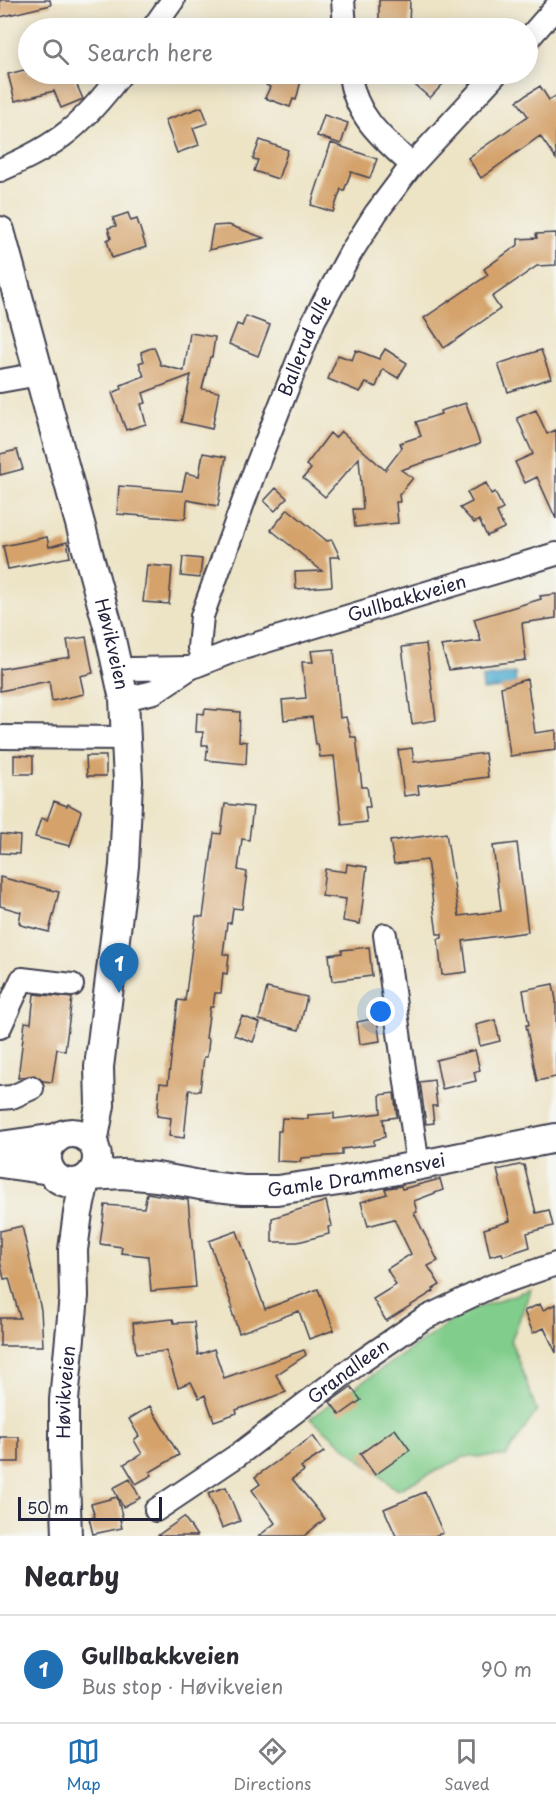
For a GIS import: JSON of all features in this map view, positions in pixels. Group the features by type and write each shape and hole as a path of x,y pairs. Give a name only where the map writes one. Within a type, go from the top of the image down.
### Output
{"main road":[{"name":"Høvikveien","path":"0,231 119,671 124,699 128,781 124,866 99,1067 100,1105 94,1145"},
{"name":"Høvikveien","path":"61,1136 99,1067"},
{"path":"0,1146 80,1134 94,1145 98,1157 96,1167 88,1178 68,1183 60,1180 51,1172 0,1163"},
{"path":"51,1172 48,1153 51,1144 61,1136"},
{"name":"Gamle Drammensvei","path":"88,1178 122,1174 243,1190 277,1190 312,1186 556,1138"},
{"name":"Gamle Drammensvei","path":"94,1145 127,1159 157,1177"},
{"name":"Høvikveien","path":"51,1172 73,1250"},
{"name":"Høvikveien","path":"67,1536 64,1400 74,1296 73,1250 78,1213 88,1178"}],"street":[{"path":"160,18 173,0"},
{"path":"343,0 344,18"},
{"path":"538,28 556,7"},
{"path":"0,170 45,149 77,126 113,84"},
{"path":"353,84 361,112 381,138 412,165"},
{"name":"Ballerud alle","path":"197,665 202,616 255,470 315,320 350,254 376,213 412,165 487,84"},
{"path":"0,381 39,374"},
{"name":"Gullbakkveien","path":"124,699 154,692 197,665 233,651 556,554"},
{"name":"Gullbakkveien","path":"119,671 197,665"},
{"path":"0,737 127,738"},
{"path":"385,935 418,1166"},
{"path":"0,1027 22,979 72,985"},
{"path":"0,1098 12,1097 32,1088"},
{"name":"Granalleen","path":"156,1510 238,1455 367,1357 423,1319 492,1286 556,1264"}],"green space":[{"path":"531,1289 511,1341 537,1411 506,1456 464,1457 397,1490 310,1418 465,1312"}],"water":[{"path":"515,673 516,686 483,690 482,678"}],"building":[{"path":"0,0 50,0 51,5 0,17"},
{"path":"379,0 410,0 409,18 379,18"},
{"path":"18,72 18,84 76,84 83,99 61,108 54,91 15,101 8,74"},
{"path":"300,84 296,100 293,99 290,107 265,98 270,87 266,85"},
{"path":"414,84 443,84 430,98"},
{"path":"540,86 549,100 556,96 556,159 540,136 481,178 468,158 528,116 517,101"},
{"path":"202,107 208,123 193,128 199,145 177,153 165,120"},
{"path":"324,115 348,123 341,144 317,136"},
{"path":"260,140 288,150 278,179 254,171 258,160 253,159"},
{"path":"331,143 377,159 370,178 351,172 344,191 341,189 333,212 311,205"},
{"path":"128,213 131,221 137,219 146,247 112,258 107,240 111,238 108,228 116,226 113,218"},
{"path":"229,225 264,238 209,250 213,226"},
{"path":"556,233 556,265 537,266 492,297 500,309 444,348 424,318 488,275 484,269 518,245 518,239 537,238 536,234"},
{"path":"246,316 270,325 258,356 229,344 237,324 242,326"},
{"path":"190,333 215,337 212,357 210,357 202,389 219,392 212,429 181,422 191,375 143,393 146,403 141,404 146,424 126,430 112,393 122,389 121,385 144,376 139,363 144,361 141,352 154,347 161,365 184,371"},
{"path":"385,349 407,363 398,378 383,369 376,387 366,383 360,392 328,379 338,355 352,360 356,350 379,359"},
{"path":"541,350 551,378 508,392 498,364"},
{"path":"466,403 480,444 401,470 413,478 399,495 400,502 396,502 398,523 355,527 353,509 363,509 359,458 325,497 303,478 311,469 306,465 330,433 335,438 341,431 385,470 402,448 400,443 421,436 416,422"},
{"path":"536,410 547,434 556,430 556,519 537,477 525,483 515,462 533,454 517,418"},
{"path":"17,450 23,469 0,475 0,454"},
{"path":"203,453 226,457 218,506 187,500 184,519 117,514 119,486 182,491 186,473 199,476"},
{"path":"486,483 491,494 495,492 503,509 497,512 504,528 487,536 479,520 474,523 460,508 472,502 467,492"},
{"path":"276,488 287,498 275,511 264,501"},
{"path":"288,509 327,541 332,540 340,557 330,557 332,586 296,589 295,572 322,571 271,530"},
{"path":"47,537 49,547 67,542 70,557 8,569 3,546"},
{"path":"183,557 202,559 200,578 181,576"},
{"path":"147,565 172,567 169,604 143,602"},
{"path":"556,594 556,618 522,623 526,660 449,670 441,646 481,641 474,619 541,599 540,596"},
{"path":"86,637 93,673 80,676 84,694 52,701 49,681 0,691 0,669 70,657 67,640"},
{"path":"426,644 436,720 412,724 402,647"},
{"path":"334,649 340,718 346,717 351,737 356,737 362,787 367,787 370,807 365,807 367,822 342,825 334,756 320,757 312,717 284,720 282,700 306,698 302,662 313,662 311,651"},
{"path":"527,679 535,733 556,730 556,750 510,756 501,687"},
{"path":"205,709 240,712 239,741 247,742 246,764 206,760 208,745 202,745 203,732 196,732 197,713 204,714"},
{"path":"412,748 414,762 485,753 488,777 418,786 419,794 404,796 398,750"},
{"path":"14,755 33,756 33,774 14,774"},
{"path":"86,756 106,756 106,776 87,776"},
{"path":"54,801 67,806 68,804 81,811 70,846 35,837 41,818 47,820"},
{"path":"225,804 253,807 249,840 242,839 238,870 247,872 242,909 233,908 231,923 227,923 223,954 229,955 227,974 223,973 221,993 215,993 213,1007 210,1007 206,1038 209,1039 207,1057 204,1057 200,1091 189,1090 184,1138 169,1136 171,1118 157,1116 160,1083 168,1084 178,1000 185,1001 196,916 203,917 214,833 221,834"},
{"path":"446,833 459,916 501,911 493,846 517,843 528,932 463,941 467,972 442,975 438,939 442,938 442,934 437,934 427,860 394,864 390,841"},
{"path":"1,834 20,836 19,854 0,853"},
{"path":"347,864 367,867 360,924 343,921 346,899 322,896 325,869 346,872"},
{"path":"0,877 59,892 49,932 21,925 19,922 21,912 0,906"},
{"path":"369,947 372,976 332,981 329,955 342,953 342,950"},
{"path":"553,984 556,1000 556,1077 537,1081 526,1025 529,1025 523,990"},
{"path":"267,988 307,997 299,1030 259,1020"},
{"path":"34,994 72,998 65,1051 57,1049 52,1082 43,1081 34,1075 18,1078 25,1022 31,1023"},
{"path":"242,1016 260,1023 253,1042 234,1035"},
{"path":"377,1019 380,1041 360,1044 357,1022"},
{"path":"495,1020 500,1041 480,1046 476,1025"},
{"path":"475,1050 480,1070 474,1072 476,1081 442,1089 436,1060"},
{"path":"434,1080 437,1106 432,1106 434,1123 426,1124 420,1082"},
{"path":"394,1093 397,1117 383,1119 385,1137 374,1140 374,1145 342,1149 342,1155 301,1158 300,1162 277,1161 278,1131 281,1131 282,1118 308,1119 308,1115 334,1113 334,1119 381,1113 380,1095"},
{"path":"524,1165 536,1213 549,1210 553,1226 527,1233 530,1247 503,1256 502,1253 490,1256 484,1229 510,1221 497,1170"},
{"path":"440,1179 443,1190 414,1201 417,1212 414,1213 438,1261 428,1266 440,1285 386,1321 373,1299 396,1285 387,1269 411,1254 394,1219 368,1226 361,1202 387,1194 385,1189 388,1188 401,1186 402,1189"},
{"path":"147,1193 188,1200 196,1287 151,1291 148,1256 121,1253 122,1247 100,1244 105,1205 144,1208"},
{"path":"326,1201 332,1226 328,1227 329,1234 298,1242 272,1242 272,1218"},
{"path":"22,1226 41,1310 43,1346 0,1346 0,1318 20,1318 9,1278 4,1279 0,1261 0,1231"},
{"path":"237,1231 265,1309 318,1289 334,1330 309,1339 299,1311 239,1333 231,1309 233,1308 209,1241"},
{"path":"540,1304 543,1310 556,1304 556,1353 544,1328 533,1333 524,1311"},
{"path":"173,1319 174,1323 194,1322 198,1355 214,1349 224,1378 304,1350 306,1355 276,1375 286,1392 236,1410 237,1413 214,1421 205,1395 199,1398 191,1382 178,1387 166,1351 136,1354 133,1323"},
{"path":"351,1387 361,1400 340,1415 330,1402"},
{"path":"150,1406 179,1455 150,1472 152,1475 136,1484 124,1464 142,1454 134,1440 139,1436 129,1419"},
{"path":"395,1429 410,1450 375,1475 360,1454"},
{"path":"313,1436 324,1452 301,1467 304,1471 292,1479 325,1519 304,1536 259,1536 275,1523 252,1490 260,1484 255,1477"},
{"path":"0,1437 19,1437 19,1462 0,1462"},
{"path":"130,1479 140,1498 123,1507 113,1488"},
{"path":"226,1487 240,1521 222,1528 208,1493"},
{"path":"425,1492 443,1533 434,1536 396,1536 384,1509"},
{"path":"117,1497 123,1519 120,1520 122,1528 93,1534 89,1518 95,1517 91,1504"},
{"path":"184,1517 197,1536 157,1536"}],"place":[{"name":"Gullbakkveien","path":"119,993"}]}
